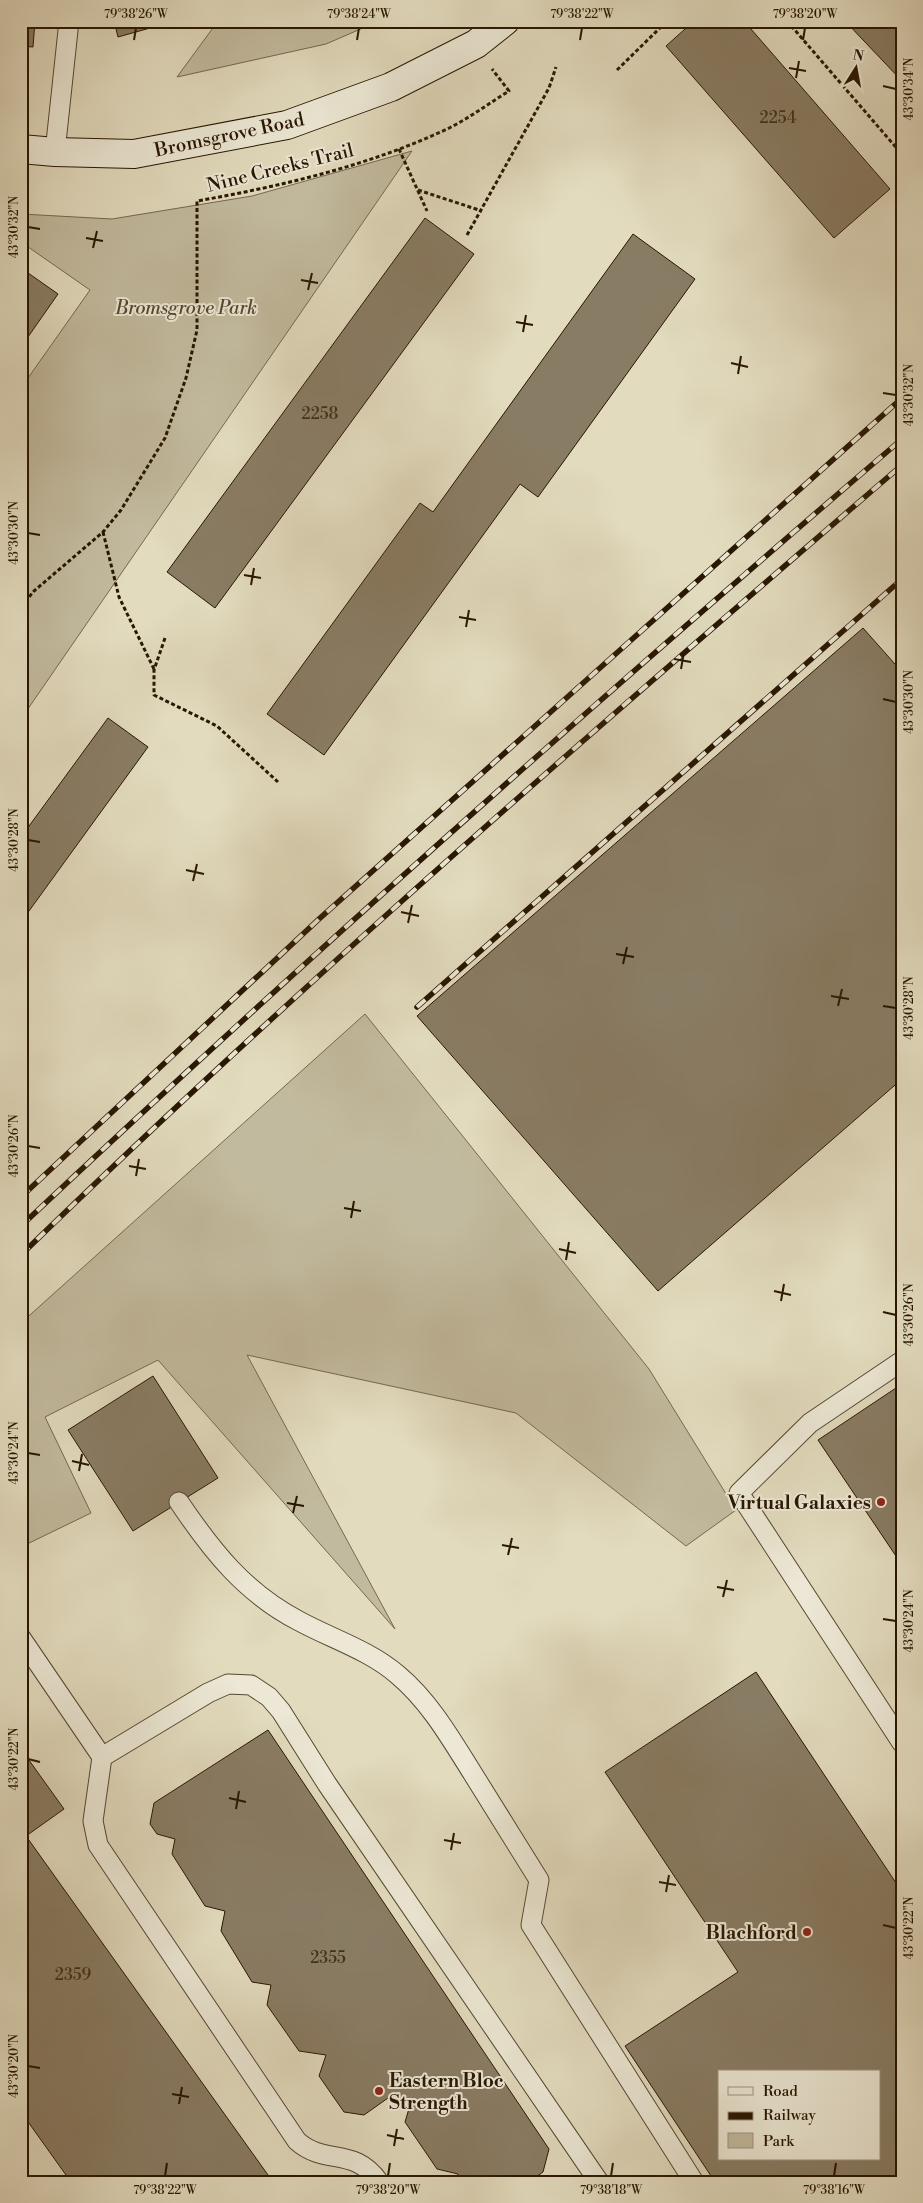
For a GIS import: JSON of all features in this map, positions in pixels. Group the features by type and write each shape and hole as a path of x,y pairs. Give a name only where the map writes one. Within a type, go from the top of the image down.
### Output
{"street":[{"name":"Bromsgrove Road","path":"21,149 134,154 287,125 391,87 476,44 505,21"}],"lane":[{"path":"55,152 69,21"},
{"path":"902,1361 810,1422 739,1493 902,1743"},
{"path":"179,1502 208,1545 228,1568 252,1589 271,1604 297,1620 384,1664 400,1677 436,1716 539,1880 531,1925 694,2182"},
{"path":"21,1638 102,1757 93,1821 98,1844 297,2141 313,2152 347,2158 362,2164 378,2182"},
{"path":"102,1757 208,1693 228,1684 251,1685 269,1698 281,1711 327,1784 599,2182"}],"path":[{"path":"617,70 667,21"},
{"path":"787,21 901,153 902,158"},
{"name":"Nine Creeks Trail","path":"21,607 34,591 103,532 121,510 165,438 186,378 197,330 197,201 322,174 399,149 448,128 509,91 490,65"},
{"path":"468,235 549,88 556,67"},
{"path":"399,149 427,212"},
{"path":"417,190 482,210"},
{"path":"103,532 119,597 154,670"},
{"path":"165,638 154,670 154,695 217,726 278,782"}],"green space":[{"path":"218,21 379,21 326,44 177,77"},
{"name":"Bromsgrove Park","path":"412,151 21,719 21,388 90,290 21,242 21,214 112,219 252,196"},
{"path":"365,1014 649,1369 736,1510 686,1546 516,1413 247,1355 395,1629 158,1360 45,1417 91,1513 21,1547 21,1323"}],"building":[{"path":"21,21 35,21 33,47 21,46"},
{"path":"114,21 175,21 118,37"},
{"path":"694,21 744,21 890,189 834,238 666,46"},
{"path":"845,21 902,21 902,81"},
{"path":"425,218 474,254 215,608 167,572"},
{"path":"633,234 695,279 538,497 520,484 324,755 267,714 420,503 433,512"},
{"path":"21,268 58,294 21,347"},
{"path":"863,628 902,672 902,1079 658,1291 417,1016"},
{"path":"108,718 148,747 21,922 21,837"},
{"path":"153,1376 218,1478 133,1531 68,1430"},
{"name":"Virtual Galaxies","path":"902,1384 902,1565 818,1440"},
{"name":"Blachford","path":"756,1672 902,1892 902,2182 715,2182 625,2046 738,1972 605,1772"},
{"path":"268,1730 549,2149 543,2172 529,2182 457,2182 458,2174 437,2169 405,2122 411,2102 388,2098 364,2115 344,2112 319,2076 326,2055 299,2051 267,2005 271,1985 252,1982 221,1931 225,1911 205,1906 172,1854 175,1839 157,1834 150,1824 154,1803"},
{"path":"21,1749 64,1809 26,1836 273,2182 71,2182 21,2112"}],"railway":[{"path":"21,1197 319,919 902,398"},
{"path":"21,1226 238,1025 457,827 902,439"},
{"path":"21,1255 236,1052 455,853 902,465"},
{"path":"417,1007 902,579"}],"place":[{"name":"Virtual Galaxies","path":"881,1502"},
{"name":"Blachford","path":"807,1932"},
{"name":"Eastern Bloc Strength","path":"379,2091"}]}
